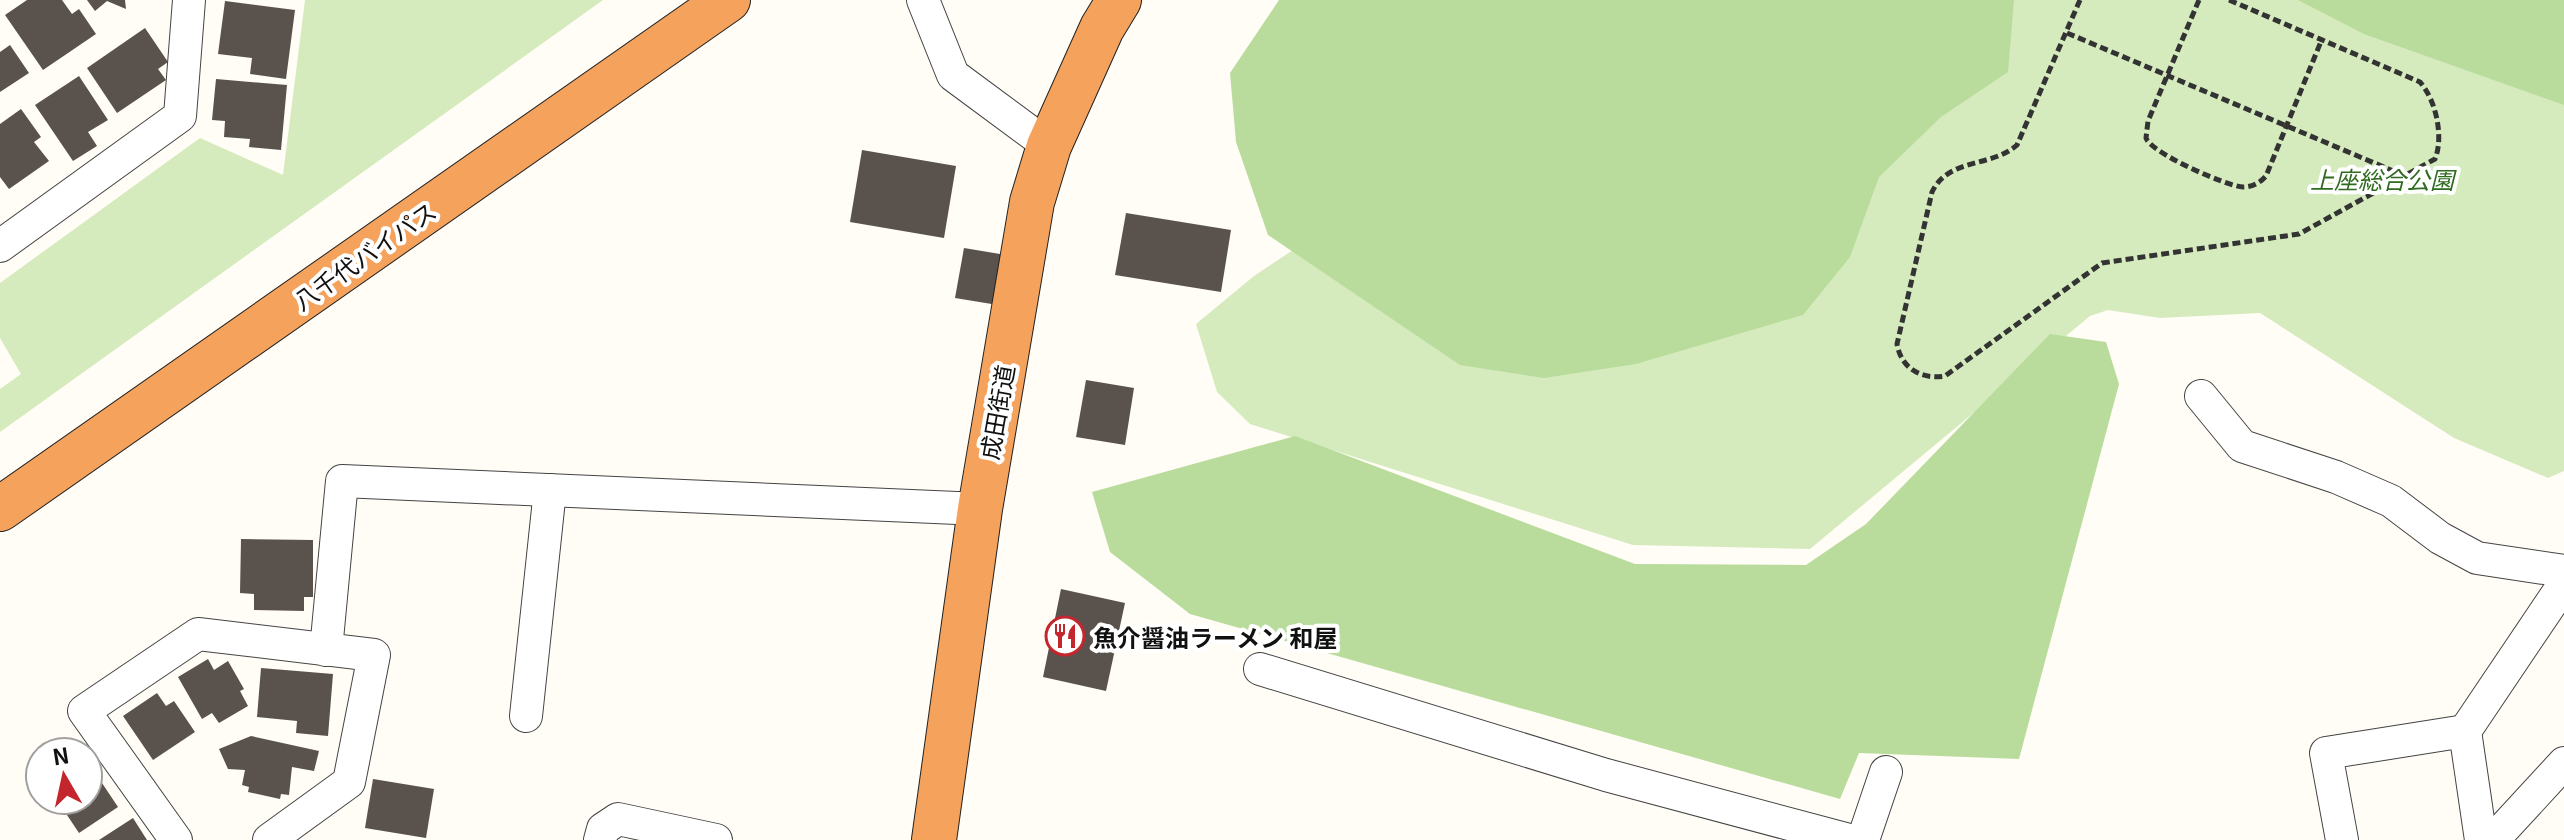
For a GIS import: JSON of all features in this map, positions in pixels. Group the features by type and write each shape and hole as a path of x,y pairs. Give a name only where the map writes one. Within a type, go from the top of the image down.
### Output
{"highway":[{"name":"八千代バイパス","path":"0,509 728,0"},
{"name":"成田街道","path":"934,840 980,509 1032,202 1049,146 1102,28 1119,0"}],"street":[{"path":"0,246 180,116 189,0"},
{"path":"923,0 953,75 1049,146"},
{"path":"2201,396 2242,446 2336,477 2391,501 2440,538 2477,558 2564,571"},
{"path":"326,650 342,481 980,509"},
{"path":"526,716 550,490"},
{"path":"2481,840 2465,731 2564,584"},
{"path":"176,840 84,711 198,634 374,655 349,782 269,840"},
{"path":"1260,669 1606,775 1849,840"},
{"path":"2342,840 2326,753 2465,731"},
{"path":"2493,840 2564,763"},
{"path":"1863,840 1886,772"},
{"path":"600,840 603,829 618,819 716,840"}],"path":[{"path":"2080,0 2017,145 2002,156 1946,173 1932,192 1897,344 1902,359 1912,371 1928,376 1945,376 2102,263 2299,234 2429,164 2439,149 2440,139 2426,89 2410,77 2229,0"},
{"path":"2199,0 2146,132 2151,148 2240,187 2251,186 2266,176 2322,39"},
{"path":"2067,33 2406,176"}],"green space":[{"path":"305,0 603,0 0,432 0,389 21,374 0,338 0,283 200,138 283,175"},
{"path":"1279,0 2014,0 2008,72 1941,117 1879,177 1850,257 1803,315 1636,364 1544,378 1460,365 1268,235 1236,142 1230,73"},
{"name":"上座総合公園","path":"1973,0 2564,0 2564,471 2548,478 2454,438 2260,313 2160,318 2108,310 2090,316 1810,549 1633,545 1250,424 1217,392 1196,324 1254,276 1323,230"},
{"path":"2298,0 2564,0 2564,105 2364,34"},
{"path":"2050,334 2106,342 2119,384 2019,759 1859,753 1840,799 1190,614 1110,552 1092,492 1295,436 1635,564 1806,565 1866,524"}],"building":[{"path":"27,0 62,0 72,14 79,9 96,34 43,70 5,15"},
{"path":"87,0 125,0 126,9 107,1 95,11"},
{"path":"225,1 295,10 286,79 250,74 252,58 218,54"},
{"path":"145,28 168,62 158,69 166,80 117,113 87,68"},
{"path":"10,45 29,73 0,92 0,52"},
{"path":"79,76 108,120 88,132 97,146 73,161 35,105"},
{"path":"216,79 287,85 281,150 249,147 250,139 224,137 225,121 212,120"},
{"path":"21,109 41,137 34,142 49,161 9,189 0,177 0,124"},
{"path":"862,150 956,166 944,238 850,222"},
{"path":"1126,213 1231,230 1221,292 1115,275"},
{"path":"964,248 1012,256 1004,306 955,298"},
{"path":"1086,380 1134,388 1125,445 1076,437"},
{"path":"241,539 313,540 313,597 304,597 304,611 254,610 254,594 240,593"},
{"path":"1061,589 1125,603 1106,691 1043,677"},
{"path":"208,659 214,670 228,661 244,689 240,691 248,706 219,723 212,713 202,719 178,677"},
{"path":"261,668 333,674 328,736 296,733 297,721 257,717"},
{"path":"157,693 166,706 174,701 195,732 153,760 123,716"},
{"path":"251,736 319,751 314,771 292,767 289,795 281,794 280,799 248,792 249,787 242,785 245,770 228,769 219,749"},
{"path":"373,779 434,789 426,838 365,828"},
{"path":"104,786 118,807 79,833 68,816 104,816"},
{"path":"133,818 147,840 99,840"}],"place":[{"name":"魚介醤油ラーメン 和屋","path":"1065,636"}]}
